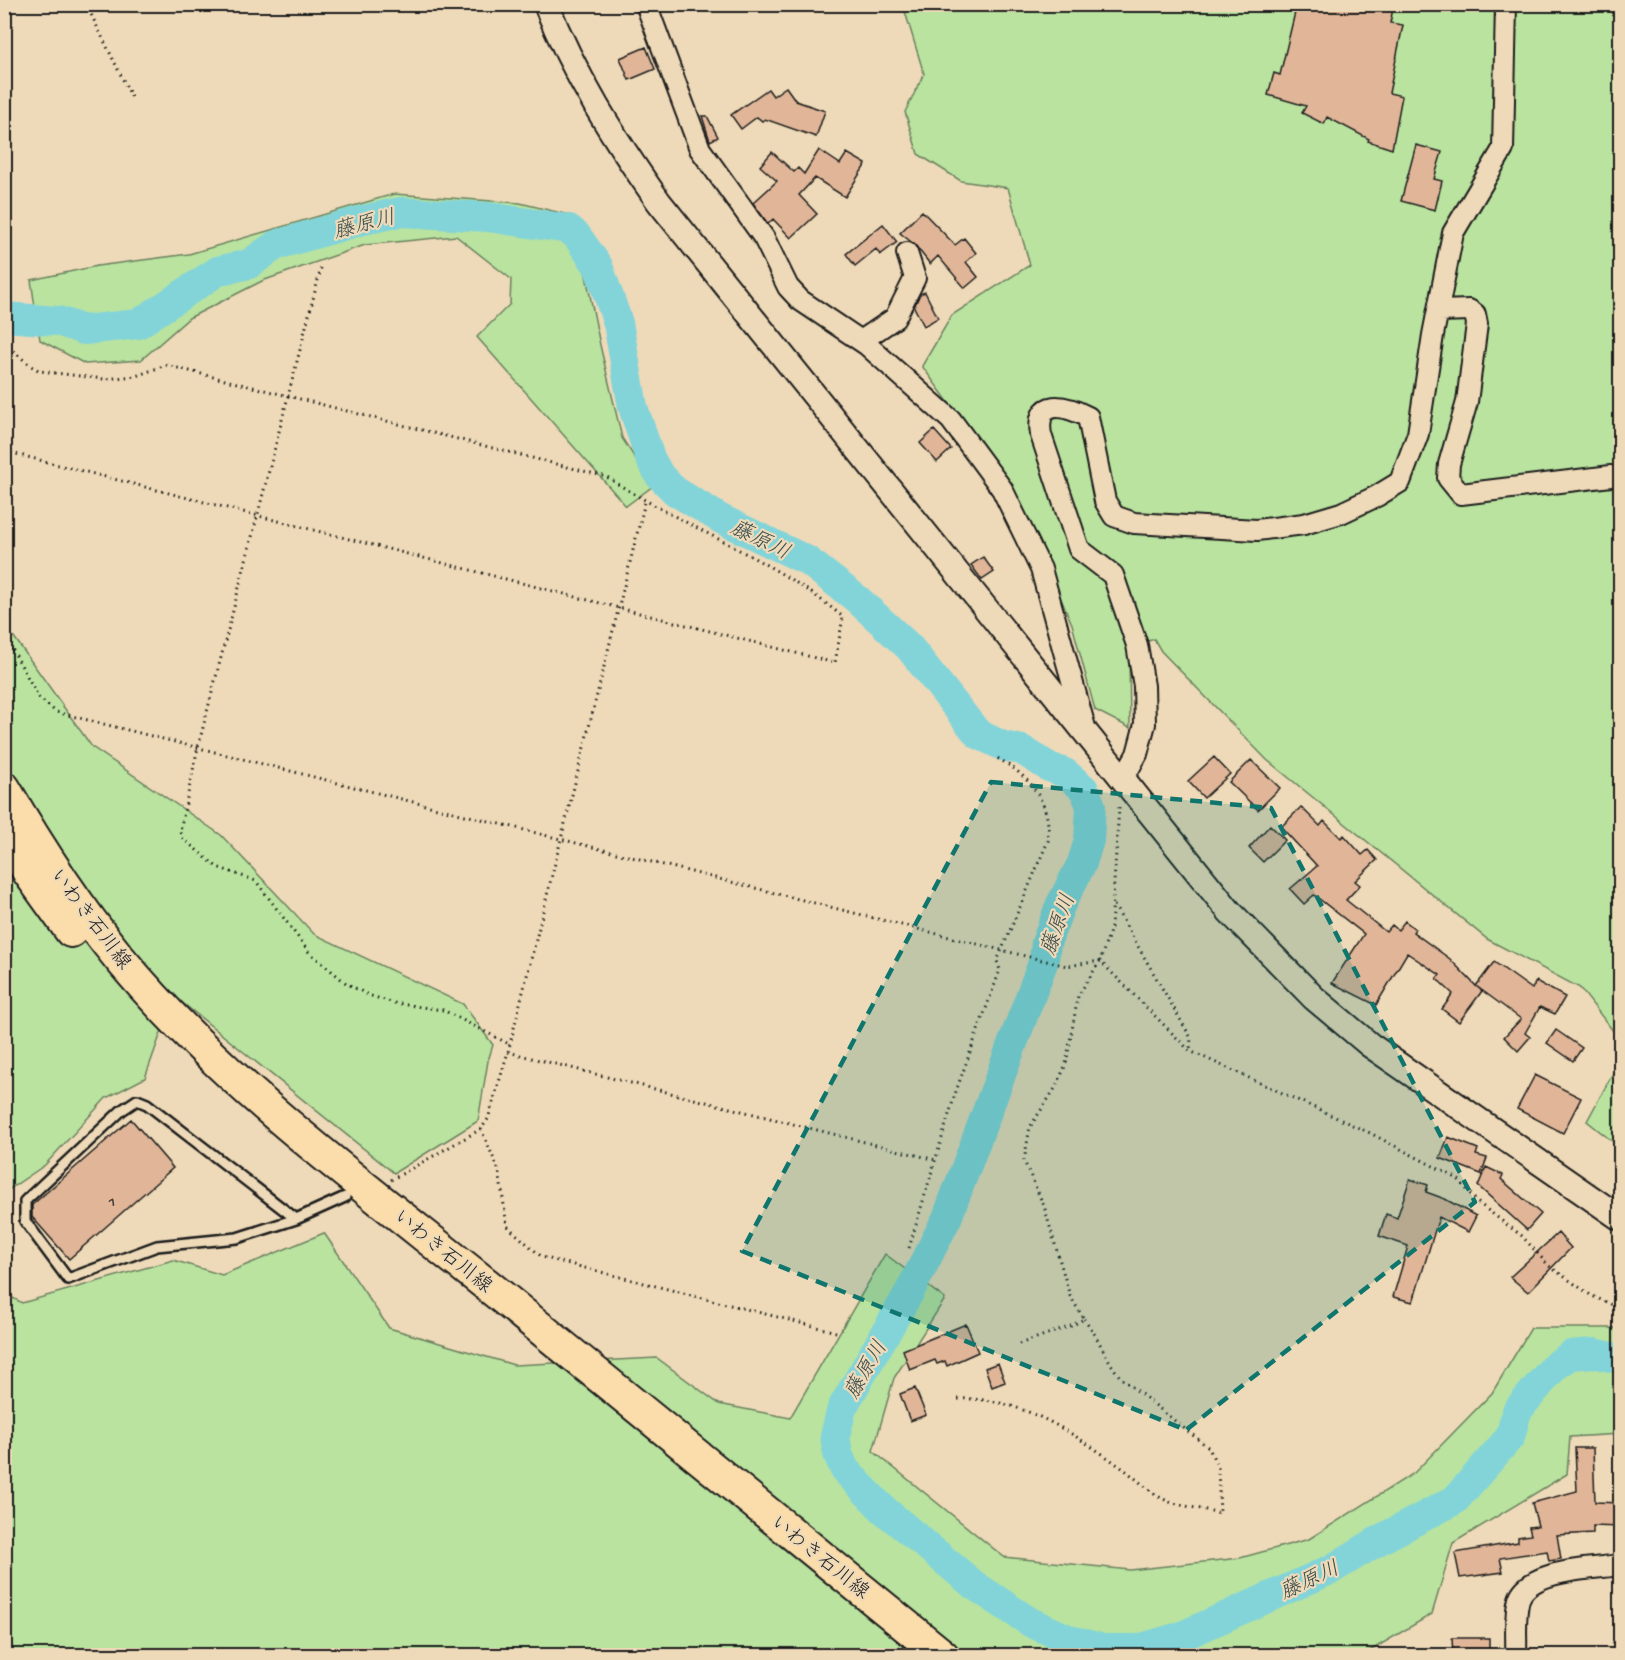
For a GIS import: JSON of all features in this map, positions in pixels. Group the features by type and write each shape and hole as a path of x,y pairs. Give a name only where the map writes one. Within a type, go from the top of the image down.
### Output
{"main road":[{"name":"いわき石川線","path":"4,788 77,904 122,961 167,1010 224,1066 358,1194 911,1656"},
{"name":"いわき石川線","path":"4,830 30,874 66,926 155,1028 212,1083 358,1194 943,1656"}],"street":[{"path":"546,4 585,87 622,150 659,202 709,268 1229,911 1314,999 1370,1045 1620,1218"},
{"path":"1123,778 1137,754 1145,724 1143,686 1137,645 1113,576 1079,549 1041,435 1039,420 1044,411 1056,406 1073,409 1088,417 1098,478 1105,501 1114,516 1134,524 1257,530 1304,524 1341,513 1400,482 1418,434 1433,335 1440,311 1447,254 1453,233 1503,149 1506,4"},
{"path":"647,5 700,149 764,238 788,287 800,300 861,341 951,420 1002,489 1041,569 1087,733"},
{"path":"861,341 895,318 915,278 907,253"},
{"path":"1440,311 1469,310 1474,314 1477,324 1467,402 1449,464 1448,478 1454,489 1461,494 1611,476"},
{"path":"1516,1656 1518,1600 1524,1590 1535,1580 1620,1565"}],"lane":[{"path":"296,1219 147,1104 137,1100 122,1110 25,1201 25,1221 68,1279 157,1246 237,1238 296,1219 358,1194"}],"path":[{"path":"86,4 133,100"},
{"path":"321,267 198,747 180,831 182,837 217,867 256,881 309,952 346,983 368,995 394,1003 443,1011 509,1044"},
{"path":"4,342 31,366 40,370 104,379 136,376 166,365 607,477 648,503 814,593 843,617 835,663 4,451"},
{"path":"358,1194 481,1129 488,1119 508,1052 645,502"},
{"path":"4,634 39,698 56,712 1012,953 1067,966 1100,961"},
{"path":"909,1248 956,1091 1000,970 997,961 1048,841 1050,826 1044,805 1029,779 1017,768 997,758"},
{"path":"958,1399 989,1401 1040,1417 1076,1434 1169,1502 1220,1512 1218,1468 1209,1448 1121,1378 1112,1367 1098,1336 1084,1319 1065,1282 1044,1206 1024,1161 1030,1127 1056,1086 1066,1064 1078,996 1100,961 1111,928 1123,778"},
{"path":"1113,904 1191,1038 1190,1051"},
{"path":"1100,961 1190,1051 1370,1133 1458,1179 1477,1202 1522,1236 1549,1266 1592,1296 1620,1308"},
{"path":"508,1052 936,1160"},
{"path":"481,1129 499,1171 507,1226 542,1257 840,1333"},
{"path":"1019,1344 1071,1326 1084,1319"}],"highlighted area":[{"path":"991,782 1271,808 1475,1202 1186,1430 742,1251"}],"green space":[{"path":"903,5 1620,5 1620,1040 1580,988 1487,939 1267,760 1161,651 1154,639 1129,648 1130,728 1095,710 1072,624 1012,489 922,366 952,315 1030,265 1008,188 961,181 918,154 905,112 924,74"},
{"path":"394,194 520,203 574,216 600,345 622,438 653,486 626,506 477,337 510,304 511,279 456,236 365,245 262,281 189,318 141,360 85,364 40,340 31,280 97,266 189,254"},
{"path":"4,623 92,747 221,835 314,934 463,1004 493,1045 488,1061 478,1121 394,1173 174,996 145,1078 106,1098 45,1165 5,1192"},
{"path":"1620,1060 1620,1142 1617,1145 1587,1121"},
{"path":"324,1233 389,1328 514,1365 657,1358 719,1404 790,1418 885,1254 945,1299 894,1378 873,1451 1004,1557 1130,1570 1240,1558 1309,1539 1414,1473 1492,1393 1531,1328 1620,1328 1620,1434 1570,1437 1567,1474 1453,1543 1432,1614 1363,1655 5,1655 4,1293 22,1303 173,1260 222,1275"}],"building":[{"path":"1297,4 1394,4 1390,23 1403,25 1389,93 1402,96 1392,149 1368,141 1369,139 1327,117 1324,124 1302,113 1306,106 1268,95 1274,73 1280,75"},
{"path":"646,47 655,69 629,80 620,58"},
{"path":"786,87 796,101 825,111 816,137 765,119 762,121 757,117 741,129 731,115 768,89 773,96"},
{"path":"702,116 707,116 718,137 710,141"},
{"path":"1416,145 1442,152 1434,179 1442,181 1435,210 1401,201"},
{"path":"819,150 840,164 847,153 866,164 845,197 815,178 799,195 817,214 791,238 773,219 768,224 753,203 777,181 760,166 772,152 794,172 798,168 804,174"},
{"path":"922,211 955,245 964,238 976,253 966,262 978,277 965,288 938,256 930,264 915,245 900,233"},
{"path":"883,224 897,242 880,255 876,249 855,266 846,254"},
{"path":"925,292 938,318 924,326 914,307 920,294"},
{"path":"934,430 951,449 937,462 920,443"},
{"path":"983,557 994,572 982,580 971,565"},
{"path":"1214,757 1230,774 1204,798 1188,781"},
{"path":"1251,760 1280,788 1258,810 1229,782"},
{"path":"1301,807 1320,826 1324,821 1341,838 1344,835 1362,855 1368,850 1377,860 1355,881 1360,885 1346,900 1386,932 1392,925 1398,930 1405,921 1415,929 1413,932 1450,959 1482,991 1459,1022 1442,1009 1453,994 1437,979 1440,975 1407,953 1376,1005 1332,983 1364,934 1314,895 1304,904 1290,889 1317,866 1281,827"},
{"path":"1270,825 1285,840 1263,862 1249,848"},
{"path":"1494,962 1532,989 1536,981 1565,997 1555,1014 1540,1007 1525,1033 1530,1037 1518,1051 1504,1037 1521,1019 1476,986"},
{"path":"1556,1030 1582,1048 1573,1061 1547,1043"},
{"path":"1535,1075 1581,1098 1563,1133 1517,1109"},
{"path":"131,1119 173,1168 69,1259 32,1217 32,1205"},
{"path":"1448,1137 1478,1149 1476,1155 1487,1158 1481,1174 1440,1158"},
{"path":"1486,1167 1503,1175 1501,1179 1541,1214 1527,1230 1478,1186"},
{"path":"1410,1179 1428,1185 1426,1192 1445,1199 1476,1216 1468,1232 1439,1217 1413,1302 1393,1297 1408,1246 1379,1236 1386,1214 1397,1218"},
{"path":"1558,1233 1571,1248 1528,1292 1510,1277"},
{"path":"966,1324 978,1352 947,1366 945,1361 937,1364 935,1360 910,1370 903,1350"},
{"path":"998,1363 1005,1382 992,1387 985,1368"},
{"path":"915,1388 926,1415 910,1421 900,1394"},
{"path":"1575,1448 1593,1448 1595,1502 1620,1503 1620,1527 1593,1526 1593,1533 1557,1535 1561,1559 1549,1561 1547,1551 1500,1558 1503,1572 1460,1578 1455,1553 1518,1542 1518,1537 1531,1535 1529,1527 1538,1526 1532,1503 1577,1491"},
{"path":"1452,1638 1489,1638 1489,1656 1453,1656"}],"waterway":[{"name":"藤原川","path":"4,317 58,321 84,330 138,324 218,271 249,264 276,245 363,220 401,212 488,217 569,229 577,236 598,266 618,323 633,407 650,458 660,476 675,491 721,519 808,561 857,599 909,647 978,734 1003,746 1022,750 1049,767 1065,773 1084,789 1091,806 1089,840 1082,863 1060,906 1046,943 1044,960 947,1218 910,1291 842,1408 835,1436 838,1454 845,1470 884,1510 974,1585 1030,1622 1070,1640 1103,1649 1138,1649 1180,1637 1332,1569 1381,1539 1455,1500 1510,1437 1517,1411 1554,1367 1571,1355 1593,1353 1620,1359"}]}
